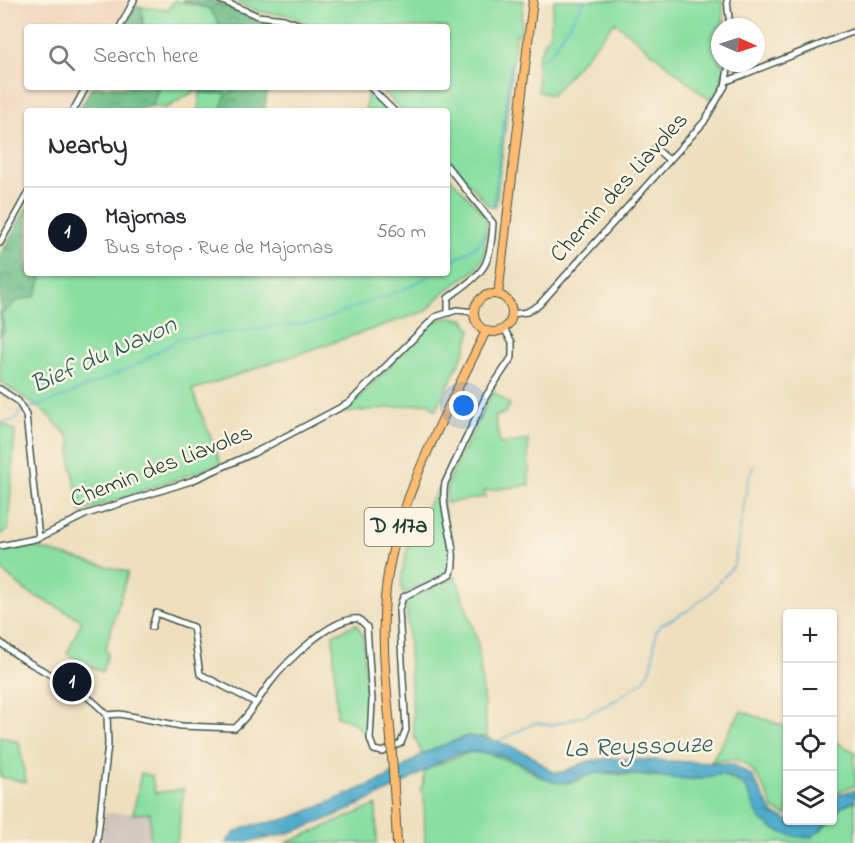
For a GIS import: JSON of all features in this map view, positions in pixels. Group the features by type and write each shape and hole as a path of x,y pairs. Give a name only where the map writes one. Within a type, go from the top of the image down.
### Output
{"main road":[{"path":"498,295 532,0"},
{"path":"491,295 498,295 508,302 512,314 504,329 486,331 477,323 474,312 480,300 491,295"},
{"name":"D 117a","path":"397,843 384,612 395,542 412,490 486,331"}],"street":[{"path":"122,24 134,0"},
{"path":"220,0 258,16 284,19 298,24"},
{"path":"727,0 729,18"},
{"path":"727,81 855,31"},
{"name":"Chemin des Liavoles","path":"512,314 527,312 539,305 704,122 727,81 728,72"},
{"path":"75,108 84,90"},
{"path":"373,90 391,108"},
{"path":"655,148 669,160"},
{"path":"448,313 448,298 480,274 489,261 494,223 450,170"},
{"path":"0,243 24,199"},
{"name":"Chemin des Liavoles","path":"0,546 39,538 87,514 215,471 339,410 362,393 427,323 448,313 474,312"},
{"path":"107,715 120,714 181,726 235,729 256,704 270,682 318,636 343,621 359,619 367,627 372,701 370,739 374,750 382,752 404,738 399,609 404,597 452,574 453,561 444,495 445,483 486,396 512,357 512,342 504,329"},
{"path":"0,389 22,407 26,415 39,538"},
{"path":"152,627 156,613 193,627 200,674 256,704"},
{"path":"0,642 18,656 94,701 107,715 108,744 97,843"}],"shaded area":[{"path":"0,0 128,0 116,24 24,24 24,90 79,90 70,108 24,108 24,189 0,231"},
{"path":"104,813 150,813 150,843 102,843"}],"green space":[{"path":"174,0 210,9 219,24 143,24 142,7 168,10"},
{"path":"182,0 212,0 253,19 278,22 278,24 219,24 210,9"},
{"path":"239,0 524,0 520,36 516,33 496,206 489,206 450,161 450,108 400,108 381,90 450,90 450,24 308,24 289,15 261,12 237,4"},
{"path":"554,0 722,0 723,18 711,18 711,72 724,72 720,89 709,99 615,22 552,95 538,92 537,59 550,32"},
{"path":"135,6 142,7 143,24 126,24"},
{"path":"90,90 158,90 152,106 145,108 81,108"},
{"path":"158,90 193,90 193,92 166,108 152,106"},
{"path":"193,90 226,90 225,93 193,92"},
{"path":"226,90 234,90 225,97 221,108 198,108 200,93 225,93"},
{"path":"234,90 268,90 264,108 221,108 225,97"},
{"path":"368,91 387,108 365,108"},
{"path":"450,177 487,217 484,256 475,270 443,293 426,311 192,390 221,464 81,512 71,463 71,439 45,412 0,381 0,335 3,331 1,315 16,301 35,296 41,276 450,276"},
{"path":"24,213 24,276 42,277 35,296 16,301 1,314 4,331 0,335 0,257"},
{"path":"452,317 465,320 471,330 465,351 436,410 428,403 344,413 423,331 435,321"},
{"path":"493,391 510,405 505,413 495,417 500,444 528,440 529,485 484,491 485,497 447,503 446,493 449,479"},
{"path":"0,425 5,425 15,431 8,530 0,535"},
{"path":"438,488 441,488 451,559 447,575 403,594 403,569 411,536 417,521"},
{"path":"29,546 128,572 105,650 108,654 102,672 67,654 82,620 26,591 0,569 0,552"},
{"path":"456,577 478,643 487,738 468,736 422,754 414,735 406,599"},
{"path":"356,624 363,635 368,722 364,733 353,722 337,717 333,635"},
{"path":"741,711 783,726 783,814 774,810 760,781 743,763 730,759 711,762"},
{"path":"0,736 19,742 26,782 0,777"},
{"path":"837,743 855,752 855,786 843,789 837,794"},
{"path":"470,752 489,754 517,763 542,778 568,783 595,773 695,779 720,774 744,785 761,818 783,822 783,825 822,830 826,825 837,825 837,812 841,807 855,801 855,843 425,843 424,795 420,790 424,783 424,770"},
{"path":"141,773 152,776 155,793 184,789 177,843 150,843 150,813 133,814"},
{"path":"376,805 377,843 286,843"}],"water":[{"path":"468,736 487,738 530,755 553,772 562,772 589,761 608,758 732,764 752,776 773,814 783,818 783,825 826,825 811,838 778,831 761,819 744,786 725,775 694,779 611,772 594,774 565,783 555,783 508,758 471,752 455,755 388,791 320,822 272,837 226,843 239,830 283,820 314,808 386,777 438,747"},
{"path":"855,790 855,801 841,807 837,812 837,798 842,793"}],"waterway":[{"name":"Bief du Navon","path":"539,61 551,53 585,0"},
{"name":"Bief du Navon","path":"493,208 511,62 514,60"},
{"name":"Bief du Navon","path":"450,263 478,245 485,231"},
{"name":"Bief du Navon","path":"25,410 58,399 134,366 181,338 318,322 406,288 429,276"},
{"name":"Bief du Navon","path":"0,423 16,420 20,411"},
{"name":"La Reyssouze","path":"498,741 535,723 552,725 586,715 616,700 644,680 652,666 656,631 661,625 687,611 708,595 734,565 748,480 754,465"}],"place":[{"name":"Majornas","path":"72,682"}]}
